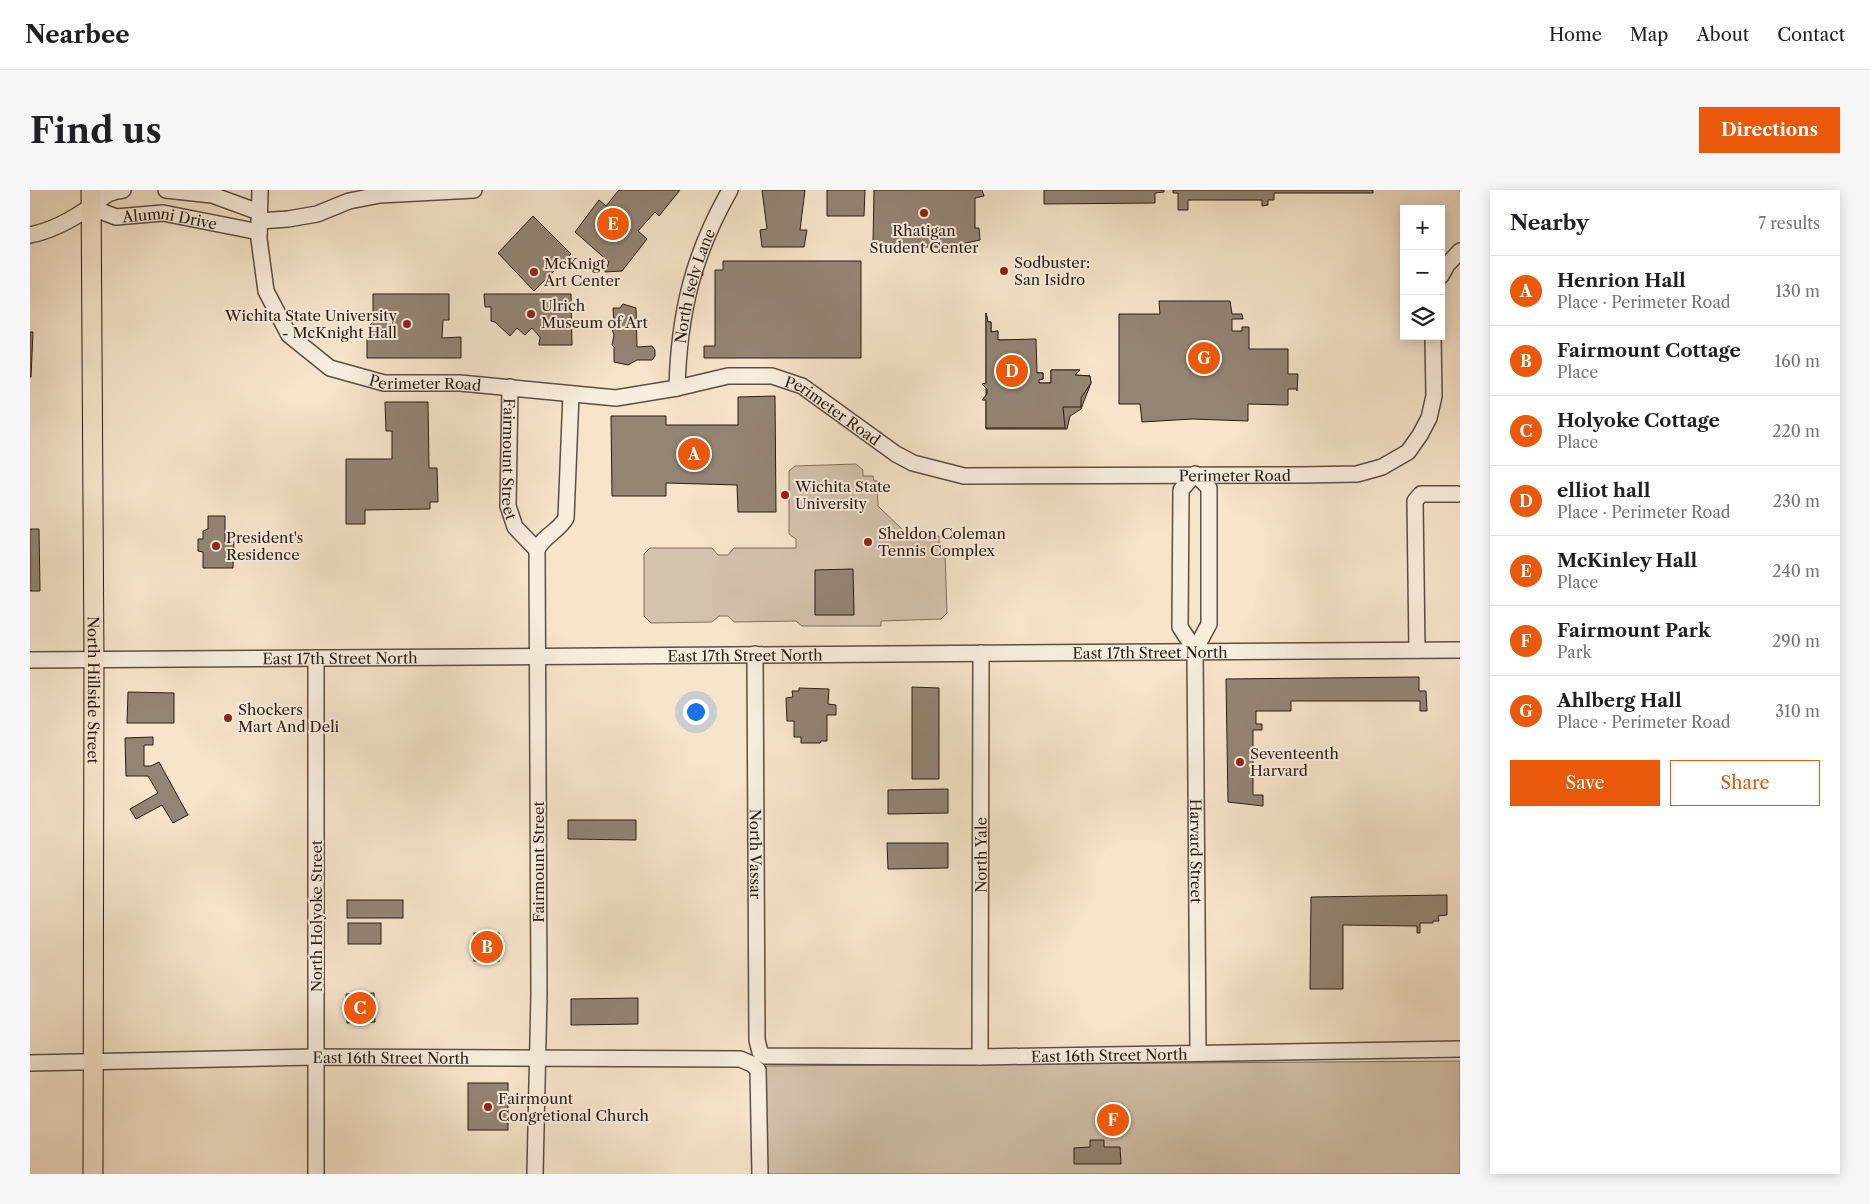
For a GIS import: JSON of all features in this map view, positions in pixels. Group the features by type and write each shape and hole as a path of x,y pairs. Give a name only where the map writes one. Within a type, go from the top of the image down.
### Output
{"main road":[{"name":"North Hillside Street","path":"90,196 94,659 93,1174"}],"street":[{"name":"Alumni Drive","path":"90,196 123,190"},
{"name":"Alumni Drive","path":"166,190 212,195 259,221"},
{"name":"Perimeter Road","path":"260,190 259,221 266,292 289,334 330,368 384,383 460,383 616,398 677,388 728,376 772,376 802,386 896,454 913,463 950,474 981,476 1357,474 1393,462 1408,452 1415,443 1432,411 1434,396 1434,340"},
{"name":"North Isely Lane","path":"677,388 678,344 687,293 702,245 730,190"},
{"name":"Alumni Drive","path":"90,196 116,216 163,213 259,221 318,214 349,201 380,196 472,191"},
{"path":"30,235 42,233 90,196"},
{"path":"1445,269 1460,250"},
{"name":"Fairmount Street","path":"510,387 508,506 514,527 537,550 538,1056 535,1174"},
{"path":"537,550 545,539 561,527 566,518 571,394"},
{"path":"1195,474 1209,488 1209,624 1195,650 1180,627 1180,617 1181,490 1195,474"},
{"path":"1417,650 1415,500 1421,494 1457,494"},
{"name":"East 17th Street North","path":"30,660 1195,650 1460,650"},
{"name":"Harvard Street","path":"1195,650 1198,1053"},
{"name":"North Yale","path":"980,1057 981,653"},
{"name":"North Vassar","path":"755,654 755,954 760,1174"},
{"name":"North Holyoke Street","path":"316,658 316,1174"},
{"name":"East 16th Street North","path":"30,1063 315,1057 538,1056 740,1059 980,1057 1460,1049"}],"shaded area":[{"name":"Sheldon Coleman Tennis Complex","path":"856,464 863,470 863,476 873,476 874,481 877,481 878,506 905,532 928,531 928,535 939,536 939,545 945,551 947,613 941,619 881,621 881,626 802,626 796,621 734,622 728,616 719,616 712,622 651,623 644,616 644,554 650,548 712,548 718,555 728,555 734,548 796,548 796,539 789,534 789,471 795,466"},
{"path":"1460,1061 1460,1174 767,1174 766,1066"}],"building":[{"path":"619,190 680,190 659,216 655,212 638,231 647,239 622,271 605,272 609,262 575,232 599,200 606,206"},
{"path":"762,190 805,190 800,230 807,230 804,247 762,247 760,230 767,229"},
{"path":"827,190 865,190 864,216 827,216"},
{"name":"Rhatigan Student Center","path":"874,190 982,190 984,196 975,198 975,228 979,228 980,240 938,249 938,247 888,247 873,244"},
{"path":"1044,190 1164,190 1164,192 1155,193 1155,203 1044,204"},
{"path":"1173,190 1373,190 1373,193 1274,193 1274,200 1268,200 1268,205 1262,206 1262,200 1188,200 1188,210 1178,210 1178,193 1173,193"},
{"name":"McKnigt Art Center","path":"533,216 571,254 534,291 498,253"},
{"path":"723,261 861,261 861,358 704,358 704,346 715,346 715,270 723,270"},
{"name":"Wichita State University - McKnight Hall","path":"373,294 449,294 449,320 443,320 442,338 461,337 461,358 367,358 367,337 372,332 368,327 377,318 373,314"},
{"name":"Ulrich Museum of Art","path":"484,294 571,294 572,345 539,345 540,337 532,328 525,335 517,328 510,336 495,322 491,321 491,307 485,307"},
{"path":"1159,301 1230,301 1232,314 1242,314 1243,319 1232,319 1232,331 1242,331 1242,327 1249,327 1249,349 1288,349 1288,374 1298,374 1297,391 1297,389 1288,389 1288,405 1248,404 1248,421 1192,419 1142,422 1140,404 1119,404 1119,314 1160,314"},
{"path":"623,304 636,308 637,347 652,346 655,350 655,356 652,360 637,360 628,365 614,362 614,347 612,345 614,335 612,329 614,323 613,308 620,308"},
{"path":"986,313 988,322 991,322 991,332 998,331 997,340 1026,340 1027,373 1043,373 1043,379 1038,379 1039,383 1051,383 1051,370 1080,370 1075,375 1090,376 1091,383 1081,409 1070,416 1067,429 986,429"},
{"path":"986,313 988,322 991,322 991,332 998,331 998,340 1036,339 1037,373 1043,373 1043,379 1039,380 1039,383 1051,383 1051,370 1080,370 1075,375 1090,376 1091,383 1081,398 1081,407 1063,407 1065,428 986,428 986,400 982,400 987,394 987,389 982,384 986,383"},
{"path":"30,332 33,332 31,377 30,377"},
{"path":"775,396 776,512 738,512 737,485 666,483 666,496 612,496 611,416 666,416 666,425 738,425 738,397"},
{"path":"385,402 428,402 429,468 437,468 438,502 430,502 430,509 365,510 365,524 346,524 346,459 392,459 392,431 386,431"},
{"name":"President's Residence","path":"208,516 225,516 225,542 234,542 233,568 203,568 203,552 198,551 198,539 203,539 203,531 208,529"},
{"path":"30,529 39,529 40,591 30,591"},
{"path":"853,569 854,615 815,615 815,570"},
{"name":"Seventeenth Harvard","path":"1419,677 1419,691 1426,691 1427,711 1420,711 1420,701 1291,701 1291,711 1256,711 1256,724 1262,724 1262,730 1253,730 1253,795 1263,795 1263,806 1228,802 1226,679"},
{"path":"912,687 939,688 939,779 912,779"},
{"path":"799,688 829,689 828,704 836,705 836,715 827,715 827,741 801,743 801,737 794,737 794,721 787,721 786,698 793,697 792,691 799,691"},
{"path":"128,692 174,693 174,723 127,723"},
{"path":"153,737 153,745 144,745 144,766 151,766 159,762 188,815 173,823 162,805 136,819 130,809 158,793 148,776 126,776 125,738"},
{"path":"948,789 948,813 888,814 888,790"},
{"path":"568,820 636,820 636,840 568,839"},
{"path":"887,843 948,843 948,868 888,869"},
{"path":"1447,895 1447,915 1438,916 1439,921 1433,921 1433,923 1420,923 1420,933 1417,933 1417,926 1343,925 1343,989 1310,989 1311,897"},
{"path":"347,900 403,900 403,918 347,918"},
{"path":"348,923 381,923 381,944 348,944"},
{"path":"474,933 499,933 499,961 474,961"},
{"path":"374,993 375,1022 347,1023 346,994"},
{"path":"638,998 638,1024 571,1025 571,999"},
{"name":"Fairmount Congretional Church","path":"468,1083 508,1083 508,1130 468,1130"},
{"path":"1090,1140 1104,1140 1104,1147 1120,1147 1121,1164 1074,1164 1074,1148 1090,1147"}],"place":[{"name":"Rhatigan Student Center","path":"924,213"},
{"name":"McKinley Hall","path":"613,224"},
{"name":"Sodbuster: San Isidro","path":"1004,271"},
{"name":"McKnigt Art Center","path":"534,272"},
{"name":"Ulrich Museum of Art","path":"531,314"},
{"name":"Wichita State University - McKnight Hall","path":"407,324"},
{"name":"Ahlberg Hall","path":"1204,358"},
{"name":"elliot hall","path":"1012,371"},
{"name":"Henrion Hall","path":"694,454"},
{"name":"Wichita State University","path":"785,495"},
{"name":"Sheldon Coleman Tennis Complex","path":"868,542"},
{"name":"President's Residence","path":"216,546"},
{"name":"Shockers Mart And Deli","path":"228,718"},
{"name":"Seventeenth Harvard","path":"1240,762"},
{"name":"Fairmount Cottage","path":"487,947"},
{"name":"Holyoke Cottage","path":"360,1008"},
{"name":"Fairmount Congretional Church","path":"488,1107"},
{"name":"Fairmount Park","path":"1113,1120"}]}
